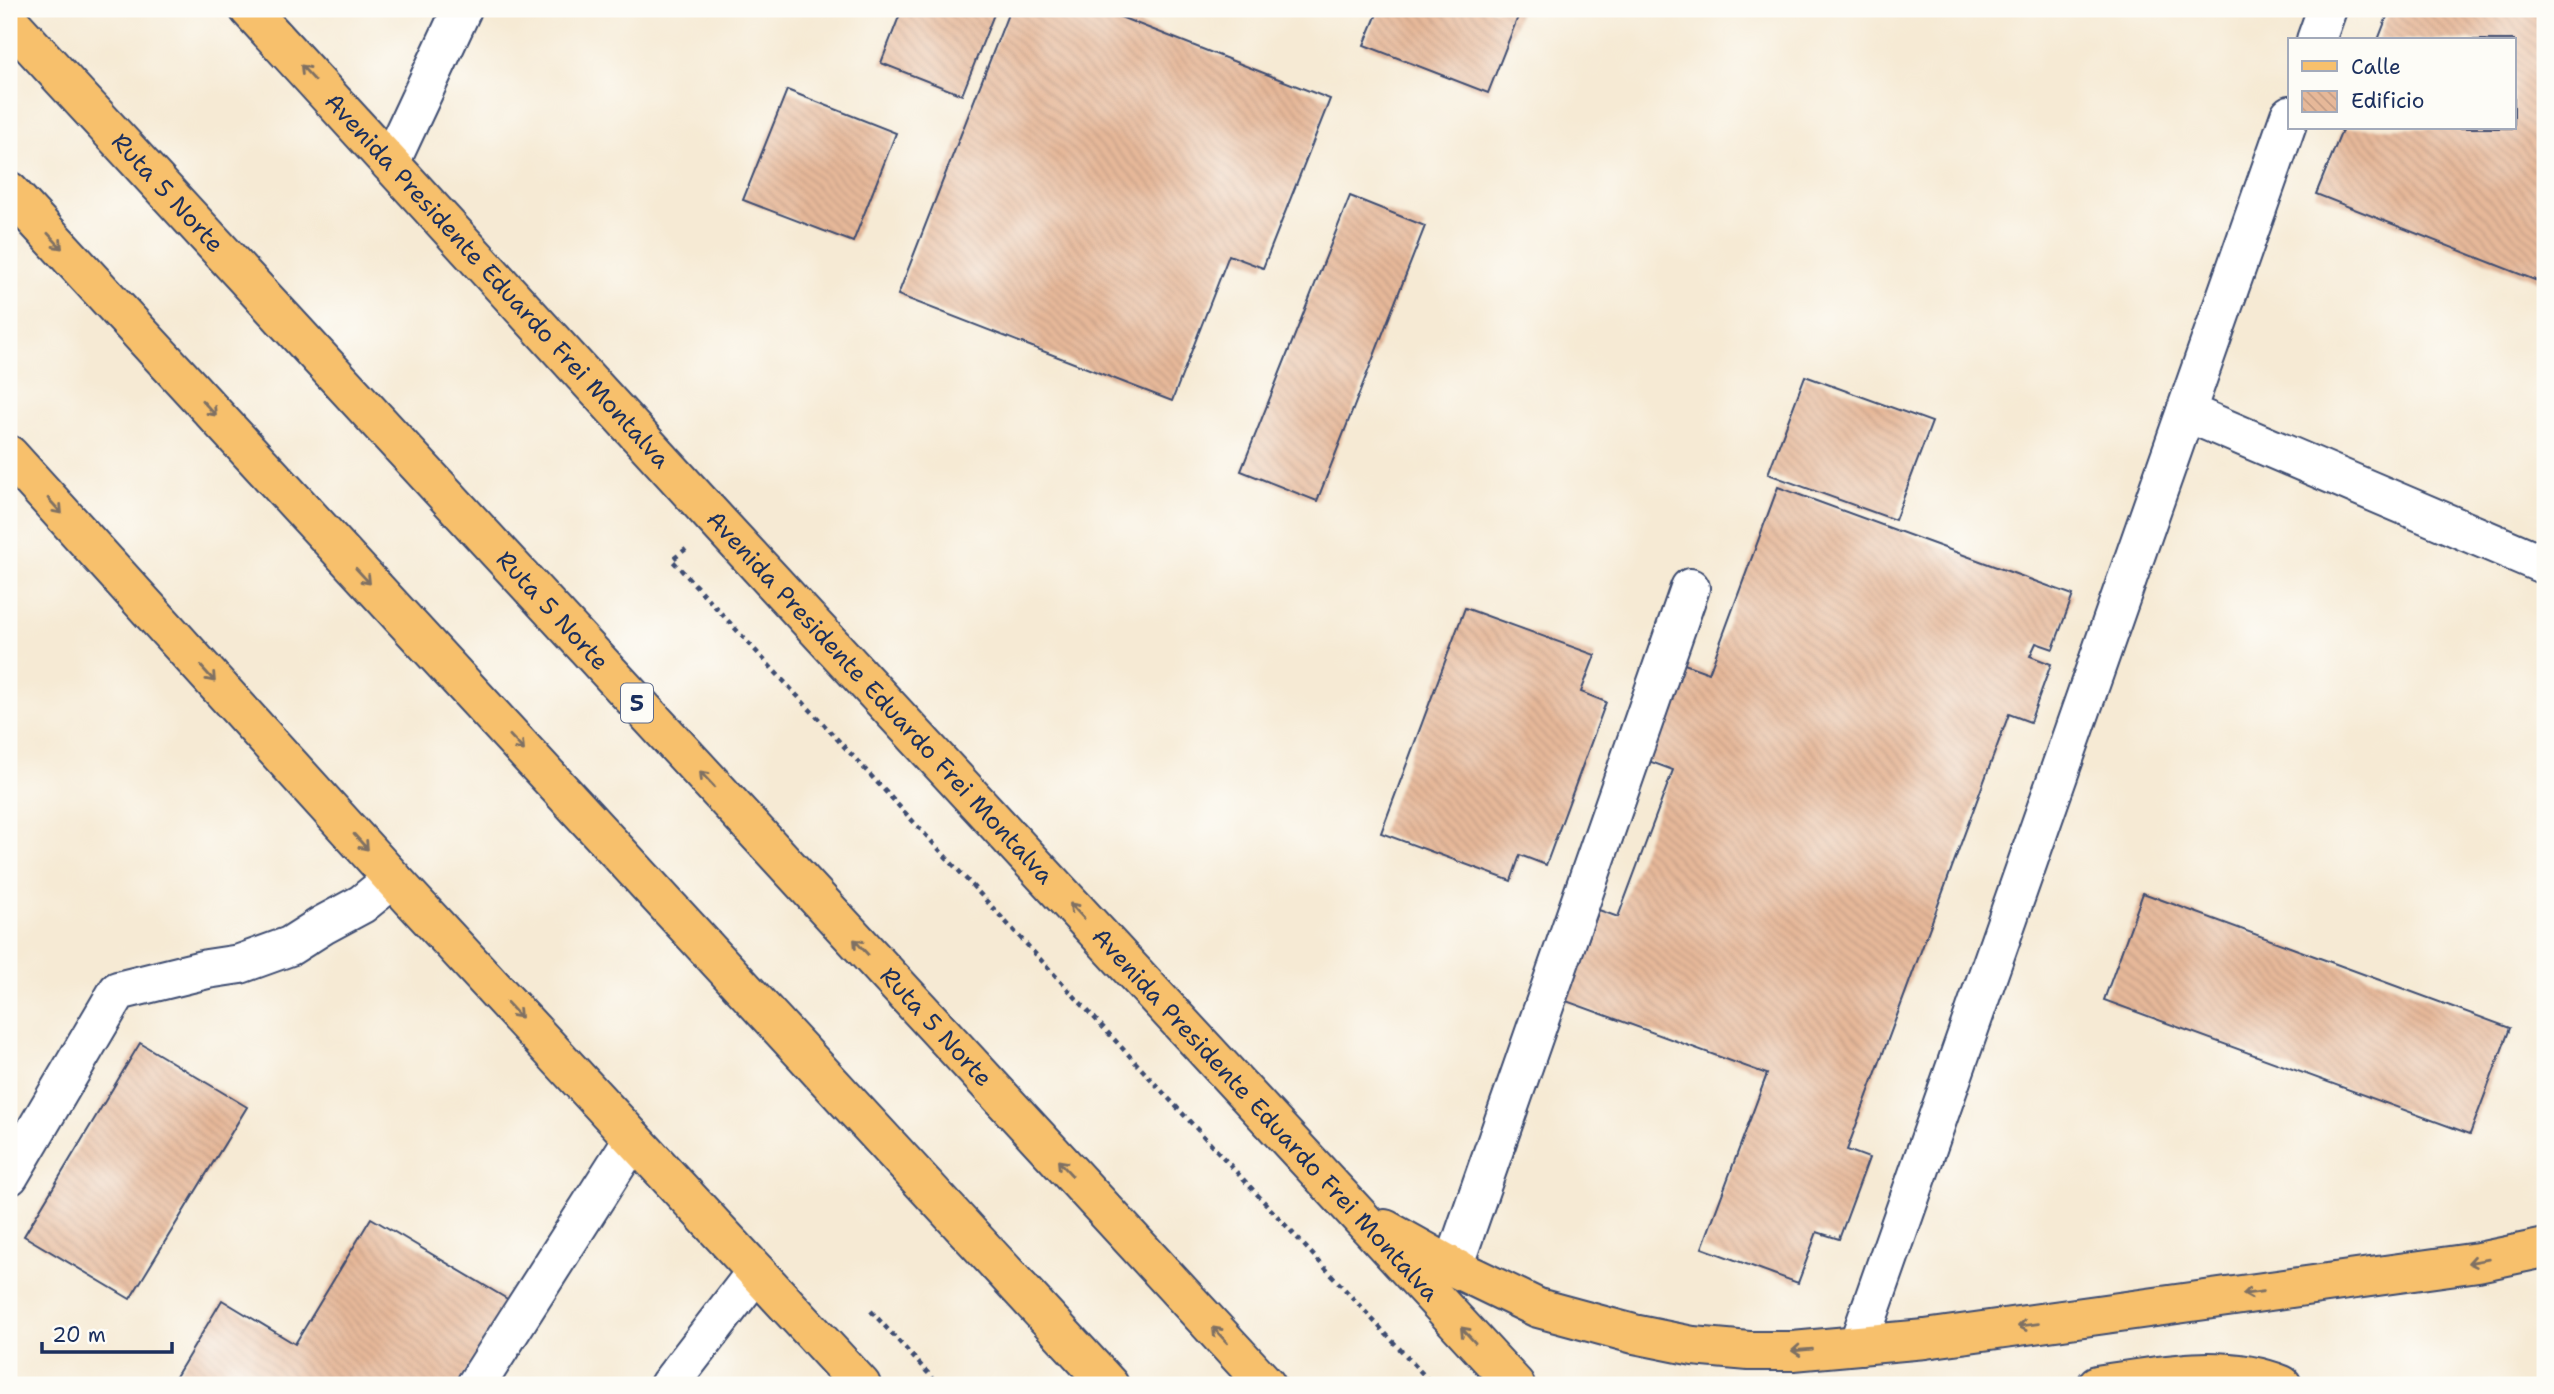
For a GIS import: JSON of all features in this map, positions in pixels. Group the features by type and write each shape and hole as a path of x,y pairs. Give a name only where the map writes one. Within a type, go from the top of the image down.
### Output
{"main road":[{"name":"Avenida Presidente Eduardo Frei Montalva","path":"249,9 718,522 1515,1385"},
{"name":"Ruta 5 Norte","path":"9,21 1266,1385"},
{"path":"9,191 1109,1385"},
{"path":"9,455 393,879 861,1385"},
{"path":"1356,1213 1453,1267 1538,1308 1634,1334 1693,1346 1771,1351 1925,1339 2423,1269 2545,1248"},
{"path":"2097,1385 2203,1372 2234,1372 2283,1385"}],"lane":[{"path":"2317,38 2327,9"},
{"path":"390,163 455,10"},
{"path":"1858,1345 2288,121"},
{"path":"2186,412 2545,565"},
{"path":"1453,1267 1690,588"},
{"path":"9,1176 118,991 207,969 240,964 290,946 362,904 393,879"},
{"path":"476,1385 633,1139"},
{"path":"669,1385 756,1272"}],"path":[{"path":"672,560 1433,1385"},
{"path":"871,1311 939,1385"}],"building":[{"path":"902,9 996,9 962,95 881,63"},
{"path":"1010,9 1100,9 1330,99 1263,268 1229,255 1172,401 898,295"},
{"path":"1379,9 1521,9 1488,93 1364,45"},
{"path":"2390,9 2545,9 2545,284 2316,194 2342,130 2516,130 2516,38 2379,38"},
{"path":"787,90 896,133 853,242 743,200"},
{"path":"1350,196 1425,226 1317,501 1241,471"},
{"path":"1805,376 1932,422 1895,520 1768,474"},
{"path":"1778,487 2073,595 2053,649 2036,643 2030,656 2051,664 2030,722 2009,714 1847,1150 1869,1158 1839,1239 1817,1232 1798,1283 1702,1248 1767,1074 1566,1001 1599,910 1618,917 1673,770 1643,759 1679,662 1709,673"},
{"path":"1465,608 1595,655 1581,692 1606,702 1546,865 1520,855 1511,881 1381,833"},
{"path":"2143,893 2510,1028 2470,1134 2104,1000"},
{"path":"140,1043 247,1107 130,1299 24,1236"},
{"path":"371,1218 509,1300 458,1385 171,1385 222,1300 295,1344"}]}
